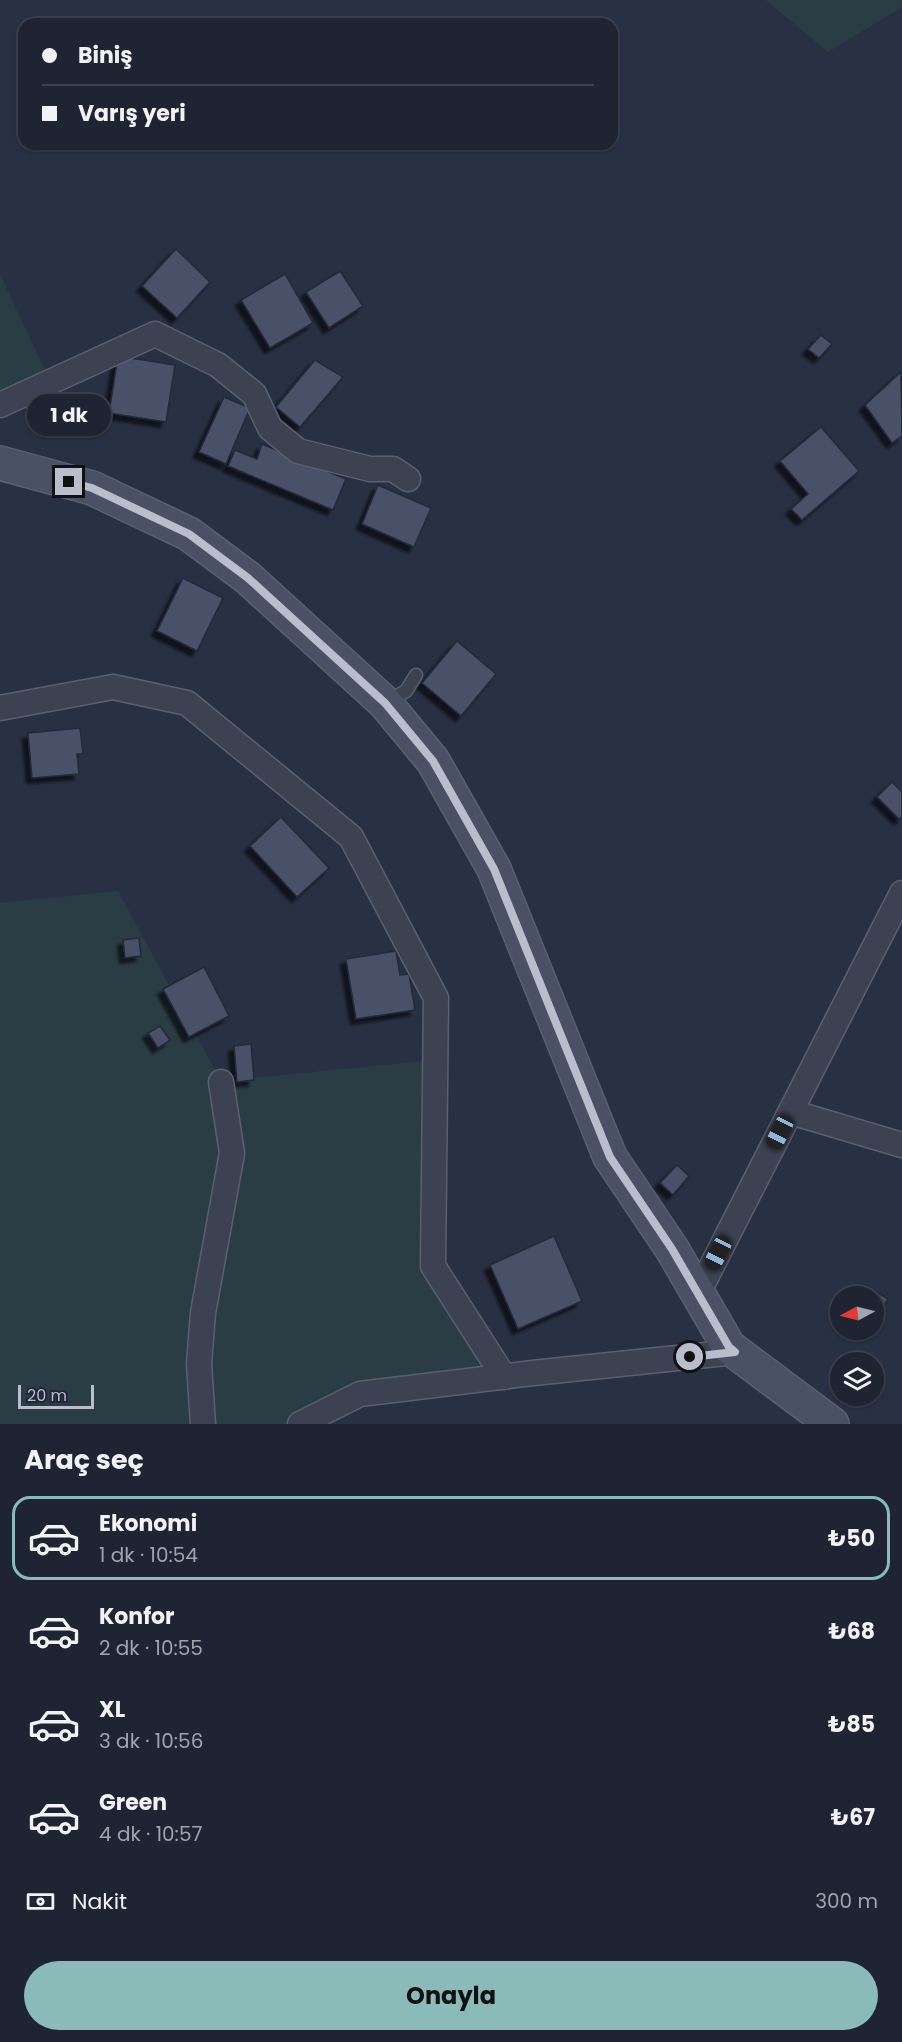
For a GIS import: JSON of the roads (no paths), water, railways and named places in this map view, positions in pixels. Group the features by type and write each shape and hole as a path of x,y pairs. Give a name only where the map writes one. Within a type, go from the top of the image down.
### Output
{"street":[{"path":"0,405 155,334 218,365 254,394 270,428 298,451 370,469 393,469 408,479"},
{"path":"0,463 92,488 189,534 248,578 385,703 433,761 494,869 610,1157 672,1249 729,1347 832,1424"},
{"path":"0,708 113,687 187,703 351,837 436,998 433,1266 504,1377"},
{"path":"698,1293 902,893"},
{"path":"203,1424 199,1364 203,1313 232,1153 221,1082"},
{"path":"790,1112 902,1145"},
{"path":"300,1424 360,1394 735,1352"}],"lane":[{"path":"385,703 406,692 416,675"}]}
